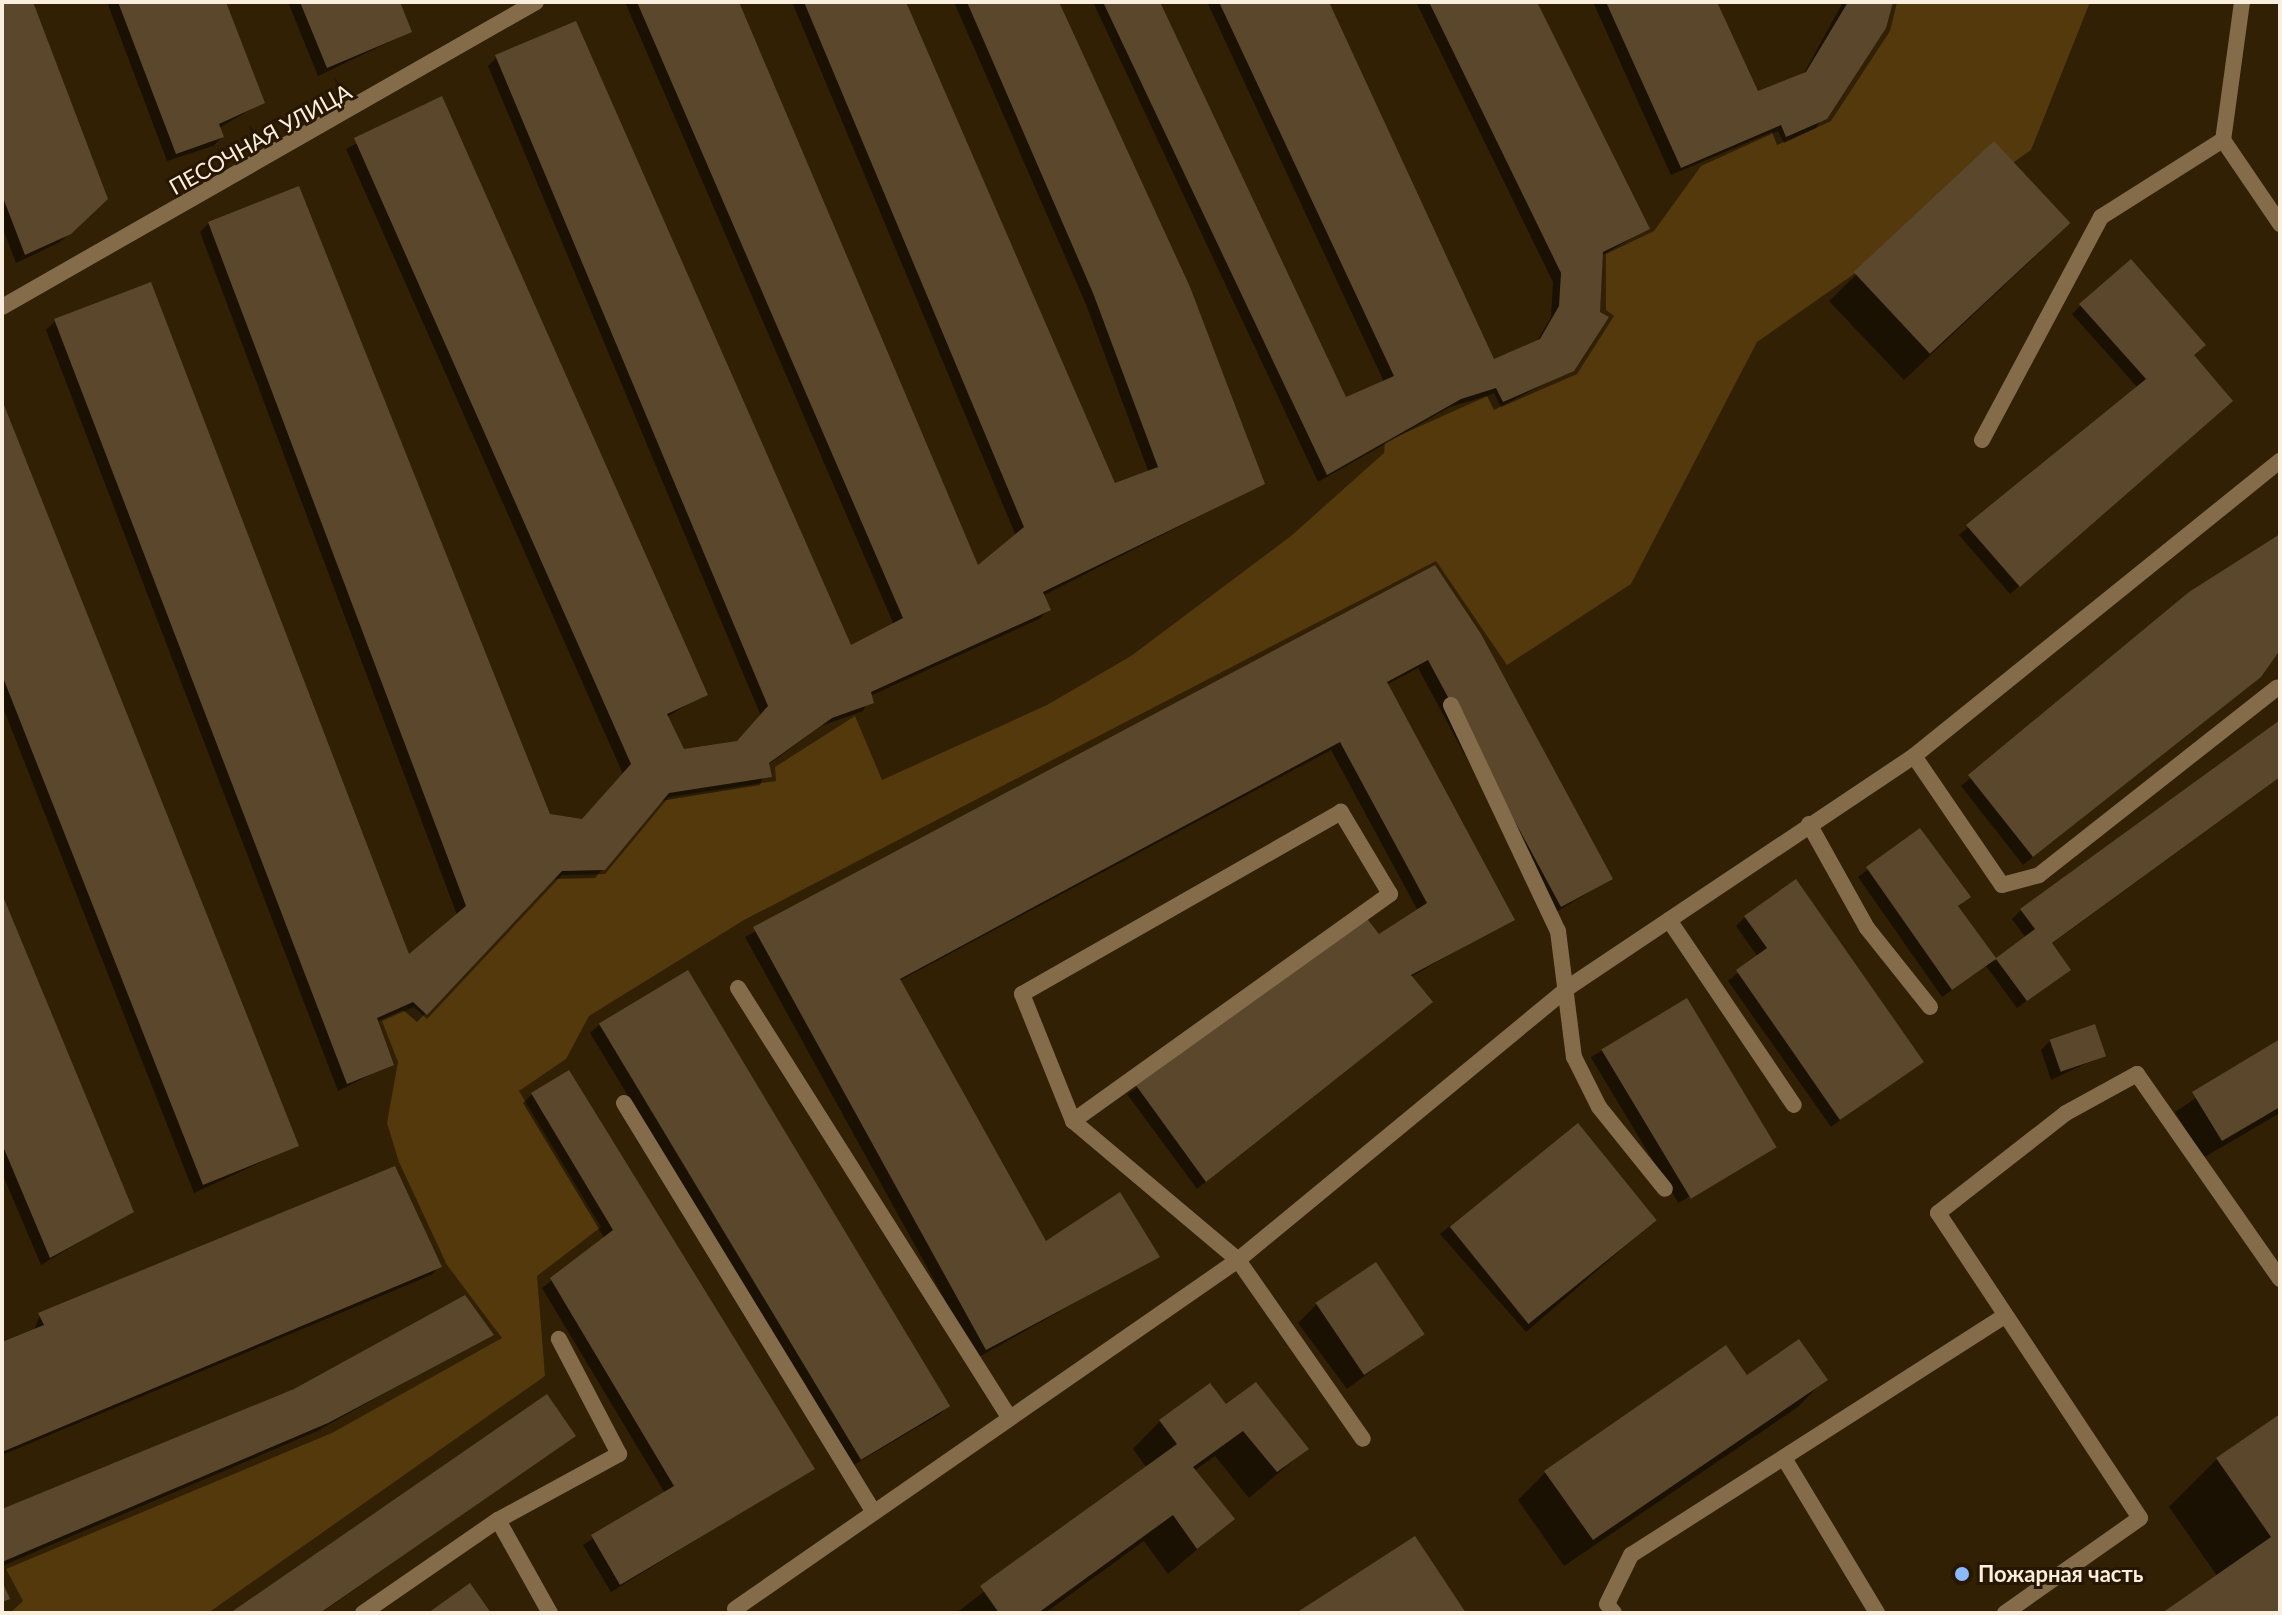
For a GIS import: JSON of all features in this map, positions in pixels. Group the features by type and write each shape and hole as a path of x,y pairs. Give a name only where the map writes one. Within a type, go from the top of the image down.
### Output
{"street":[{"name":"ПЕСОЧНАЯ УЛИЦА","path":"2,307 536,2"},
{"path":"2242,2 2223,140 2280,224"},
{"path":"1982,440 2101,217 2223,140"},
{"path":"734,1611 871,1508 1238,1260 1569,987 1914,756 2280,461"},
{"path":"1914,756 2002,885 2039,875 2277,688"},
{"path":"1451,705 1558,931 1569,987 1574,1057 1599,1107 1665,1189"},
{"path":"1073,1121 1390,894 1341,812 1022,994 1073,1121 1238,1260 1363,1439"},
{"path":"1809,824 1867,928 1930,1007"},
{"path":"1669,920 1794,1105"},
{"path":"738,988 1009,1417"},
{"path":"2005,1613 2140,1518 2003,1317 1938,1213 2066,1113 2137,1074 2280,1279"},
{"path":"624,1103 871,1508"},
{"path":"1614,1613 1607,1604 1631,1555 2003,1317"},
{"path":"363,1613 498,1520 619,1454 559,1339"},
{"path":"1784,1458 1877,1613"},
{"path":"498,1520 550,1613"}],"shaded area":[{"path":"1897,2 2090,2 2031,150 1757,342 1631,584 1507,665 1436,561 744,920 589,1016 566,1059 519,1091 601,1227 537,1276 545,1376 208,1613 10,1613 23,1601 6,1569 332,1433 502,1338 447,1265 399,1162 387,1123 398,1062 382,1021 414,1007 427,1019 562,875 605,874 669,797 776,781 775,767 855,716 882,780 1047,705 1131,656 1291,536 1384,453 1385,442 1494,393 1501,407 1577,374 1614,316 1606,310 1606,254 1654,231 1701,166 1778,131 1784,143 1831,121 1890,31"}],"building":[{"path":"2,2 33,2 108,199 71,234 25,255 2,195"},
{"path":"118,2 226,2 265,103 219,124 224,137 176,154"},
{"path":"300,2 400,2 412,32 327,68"},
{"path":"637,2 739,2 978,565 1024,527 804,2 906,2 1115,483 1158,467 1093,293 967,2 1059,2 1190,287 1265,484 1043,592 1051,610 871,692 874,703 832,718 769,763 772,777 669,793 605,870 562,871 427,1015 413,1002 377,1018 394,1065 347,1084 54,319 151,282 409,954 466,906 208,222 299,186 550,814 582,819 631,764 354,138 442,96 708,695 667,714 684,749 737,741 768,706 495,55 576,21 851,645 903,618"},
{"path":"1103,2 1160,2 1346,397 1394,376 1219,2 1329,2 1494,359 1540,339 1559,306 1561,273 1429,2 1537,2 1650,229 1603,252 1600,312 1609,317 1574,371 1503,402 1496,388 1461,399 1327,475"},
{"path":"1606,2 1717,2 1758,91 1806,72 1848,2 1893,2 1886,28 1827,119 1786,137 1781,125 1681,168"},
{"path":"1994,141 2070,223 1930,354 1854,272"},
{"path":"2131,259 2206,345 2194,355 2233,401 2020,587 1966,525 2146,379 2079,304"},
{"path":"2,400 299,1146 203,1185 2,675"},
{"path":"2280,534 2280,650 2261,677 2033,857 1968,775 2189,592"},
{"path":"1435,565 1481,634 1613,879 1561,907 1428,660 1387,682 1515,920 1411,975 1433,1002 1206,1182 1135,1084 1361,911 1379,934 1427,903 1340,742 900,979 1046,1241 1120,1192 1160,1257 986,1350 753,927"},
{"path":"2280,720 2280,777 2052,943 2071,970 2027,1001 1996,959 1952,990 1866,867 1920,828 1971,897 1958,906 1996,958 2035,929 2020,909"},
{"path":"1796,879 1924,1062 1840,1120 1736,970 1767,948 1744,916"},
{"path":"2,894 134,1212 50,1258 2,1144"},
{"path":"688,970 950,1406 861,1460 599,1024"},
{"path":"1687,998 1777,1147 1691,1199 1601,1050"},
{"path":"2095,1024 2106,1056 2061,1072 2050,1040"},
{"path":"2280,1039 2280,1107 2222,1141 2192,1092"},
{"path":"569,1070 815,1469 620,1585 591,1535 674,1486 550,1278 613,1230 531,1093"},
{"path":"1578,1123 1657,1220 1528,1324 1450,1227"},
{"path":"395,1166 442,1267 2,1452 2,1342 44,1325 38,1313"},
{"path":"1376,1262 1425,1334 1364,1375 1315,1303"},
{"path":"465,1295 494,1335 328,1423 2,1562 2,1509 294,1389"},
{"path":"1799,1339 1828,1380 1593,1540 1544,1471 1726,1345 1747,1375"},
{"path":"1256,1382 1309,1449 1277,1472 1243,1431 1193,1467 1235,1519 1197,1549 1173,1515 1038,1613 999,1613 980,1586 1177,1444 1159,1420 1210,1383 1226,1404"},
{"path":"547,1394 576,1436 320,1613 230,1613"},
{"path":"2280,1414 2280,1613 2162,1613 2271,1537 2216,1458"},
{"path":"1415,1536 1466,1613 1296,1613"},
{"path":"2,1581 10,1599 2,1602"},
{"path":"470,1583 491,1613 428,1613"}],"place":[{"name":"Пожарная часть","path":"1962,1574"}]}
